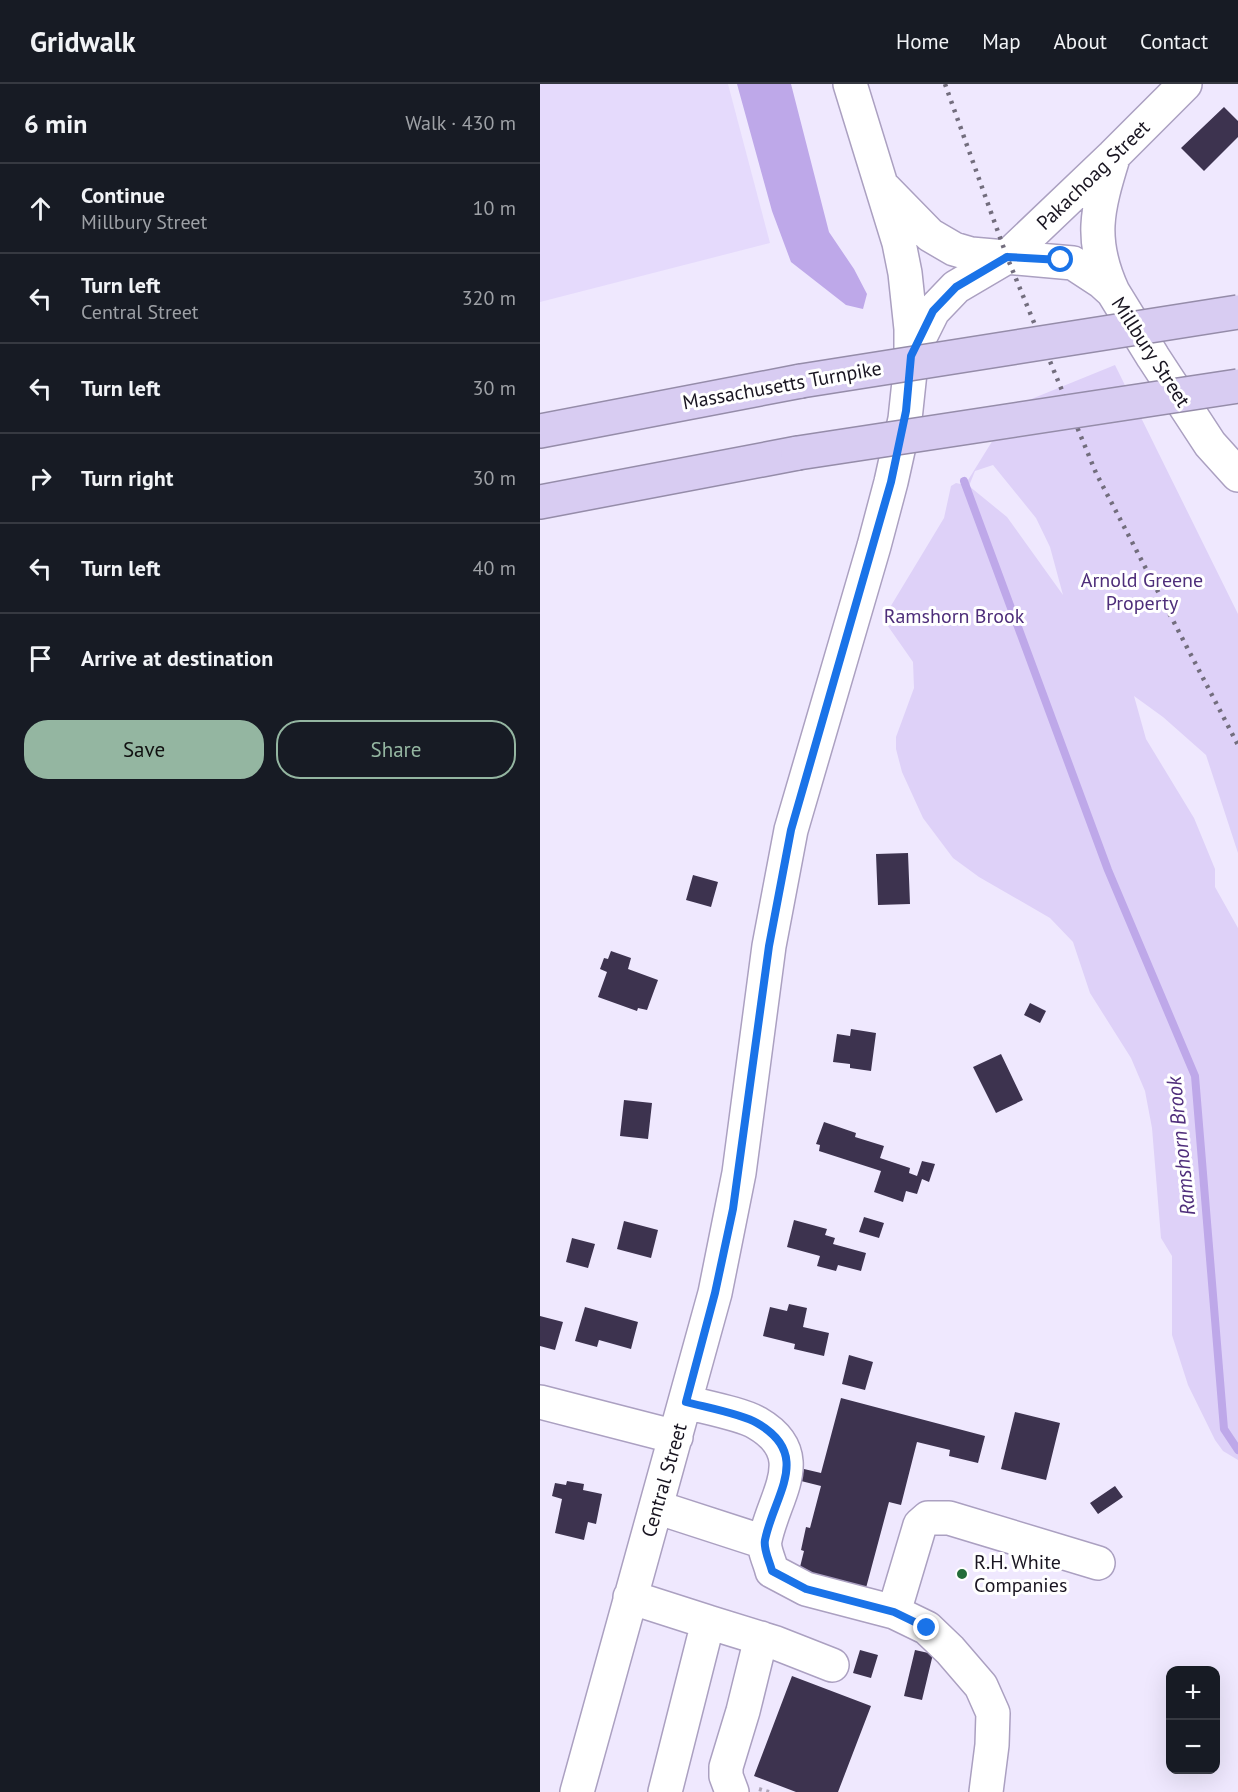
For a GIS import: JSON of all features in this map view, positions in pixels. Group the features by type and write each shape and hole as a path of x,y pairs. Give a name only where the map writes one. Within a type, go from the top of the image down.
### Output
{"highway":[{"name":"Massachusetts Turnpike","path":"540,430 764,386 1238,312"},
{"path":"540,502 798,453 1238,386"}],"street":[{"path":"850,84 899,243 911,329 911,356"},
{"name":"Pakachoag Street","path":"1007,257 1185,84"},
{"path":"1113,156 1099,207 1098,238 1102,266 1113,292"},
{"path":"880,183 918,225 945,245 963,253 1007,257"},
{"name":"Millbury Street","path":"1007,257 1073,263 1089,272 1113,292 1210,444 1238,475"},
{"name":"Central Street","path":"577,1792 715,1293 733,1209 769,946 791,830 891,482 906,411 911,356 933,311 956,287 1007,257"},
{"path":"540,1402 676,1437"},
{"path":"686,1402 755,1422 770,1433 785,1450 787,1474 764,1542 772,1571 806,1589 894,1612 927,1628 950,1650 981,1686 993,1713 986,1792"},
{"path":"656,1507 764,1542"},
{"path":"894,1612 920,1524 928,1518 949,1518 1098,1563"},
{"path":"630,1597 761,1638 832,1665"},
{"path":"664,1792 708,1622"},
{"path":"732,1792 726,1776 726,1767 761,1638"}],"shaded area":[{"path":"540,84 728,84 770,243 540,302"},
{"path":"737,84 791,84 829,232 854,269 867,294 863,309 846,305 791,262 772,211"}],"green space":[{"name":"Arnold Greene Property","path":"1115,365 1238,614 1238,853 1206,755 1163,717 1134,696 1146,739 1194,818 1215,869 1215,887 1238,928 1238,1460 1223,1451 1215,1440 1188,1385 1172,1335 1172,1256 1161,1238 1152,1128 1145,1091 1131,1058 1090,993 1073,942 1050,918 979,877 953,858 923,818 902,772 896,749 896,737 914,688 913,662 883,619 944,518 951,486 956,483 965,485 1001,427 1007,409","holes":["993,465 1036,518 1050,547 1063,595 1007,517 969,486 975,471"]}],"building":[{"path":"1224,107 1238,121 1238,137 1204,171 1181,148"},
{"path":"908,853 910,904 878,905 876,854"},
{"path":"693,875 718,882 711,907 686,900"},
{"path":"611,951 631,958 628,969 658,980 647,1010 638,1008 637,1011 598,997 607,972 600,969 604,958 608,959"},
{"path":"1030,1003 1046,1011 1040,1023 1024,1015"},
{"path":"851,1029 876,1033 871,1071 850,1068 850,1064 833,1062 837,1034 850,1036"},
{"path":"1001,1054 1023,1100 996,1113 973,1067"},
{"path":"624,1100 652,1103 648,1139 620,1136"},
{"path":"824,1122 856,1133 855,1137 884,1146 880,1158 910,1168 909,1173 917,1176 922,1161 935,1164 929,1182 922,1179 917,1194 906,1191 903,1202 874,1192 881,1171 819,1151 820,1145 816,1144"},
{"path":"864,1217 884,1223 879,1238 859,1232"},
{"path":"794,1220 827,1229 825,1235 835,1238 833,1244 866,1253 861,1271 838,1265 836,1271 817,1266 820,1256 787,1247"},
{"path":"624,1221 658,1230 651,1258 617,1249"},
{"path":"572,1238 595,1244 588,1268 566,1262"},
{"path":"789,1304 807,1308 803,1327 829,1333 824,1356 794,1349 795,1344 763,1336 770,1307 787,1311"},
{"path":"585,1307 638,1322 631,1349 599,1340 597,1347 575,1341"},
{"path":"540,1316 563,1322 555,1350 540,1346"},
{"path":"849,1355 873,1362 865,1390 842,1384"},
{"path":"841,1398 985,1436 978,1463 949,1456 950,1450 917,1442 901,1505 889,1502 866,1588 799,1571 806,1527 810,1528 821,1486 801,1481 804,1469 821,1473"},
{"path":"1015,1412 1060,1423 1046,1480 1001,1469"},
{"path":"567,1481 584,1484 583,1490 602,1494 596,1524 588,1522 584,1540 555,1533 562,1499 552,1496 555,1483 566,1485"},
{"path":"1115,1486 1123,1497 1098,1514 1090,1503"},
{"path":"860,1650 878,1655 871,1678 853,1673"},
{"path":"915,1650 933,1654 922,1700 904,1696"},
{"path":"792,1676 871,1706 838,1792 796,1792 754,1776"}],"waterway":[{"name":"Ramshorn Brook","path":"964,481 1108,870 1195,1076 1224,1429 1238,1450"}],"railway":[{"path":"945,84 1007,257 1096,473 1238,745"}],"place":[{"name":"R.H. White Companies","path":"962,1574"}],"route":[{"path":"927,1628 894,1612 806,1589 772,1571 764,1542 787,1474 785,1450 770,1433 755,1422 686,1402 728,1237 739,1173 769,946 791,830 891,482 906,411 911,356 933,311 956,287 1007,257 1061,260"}]}
